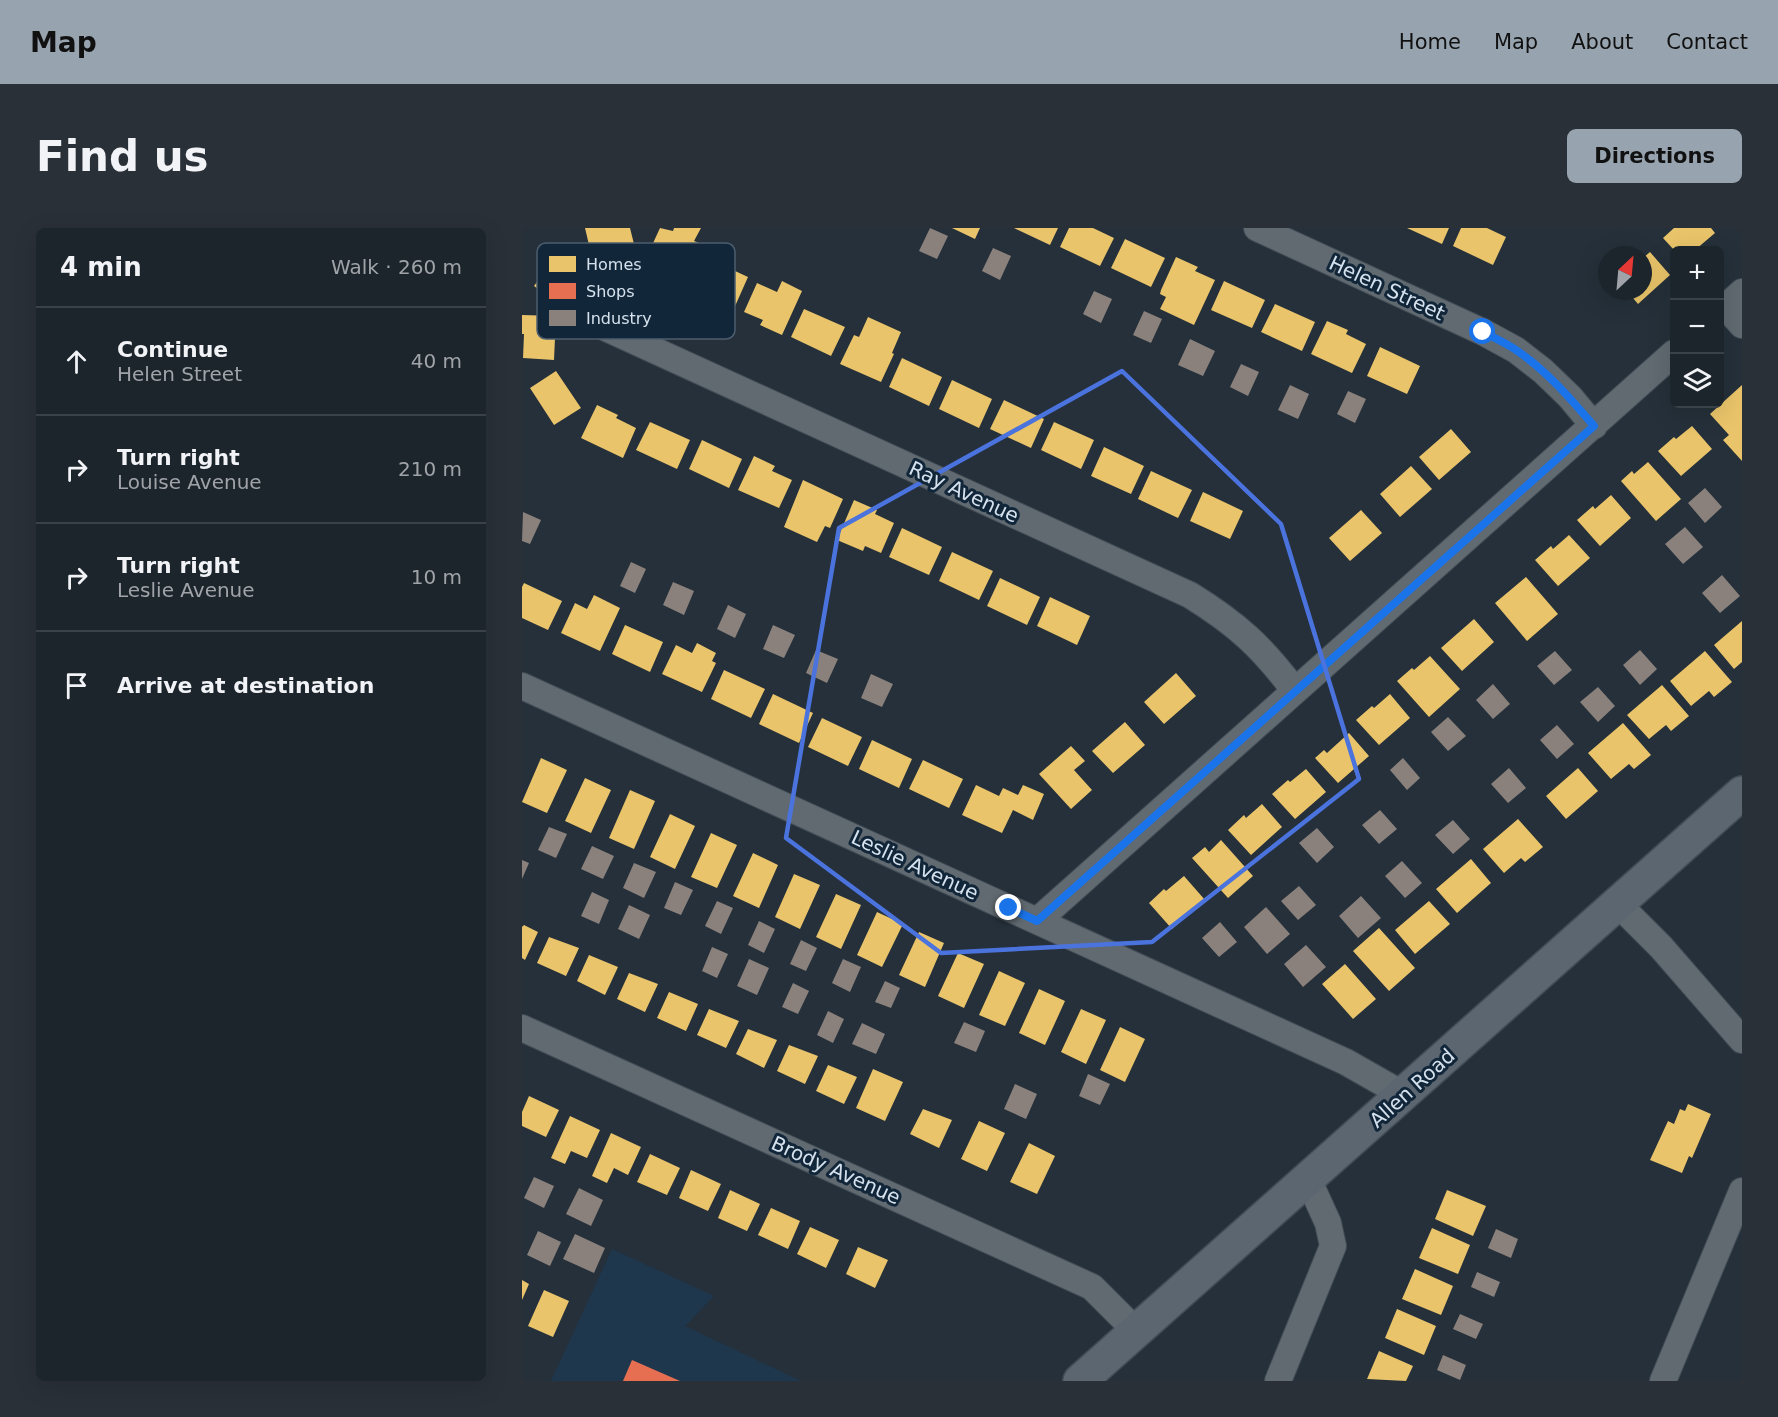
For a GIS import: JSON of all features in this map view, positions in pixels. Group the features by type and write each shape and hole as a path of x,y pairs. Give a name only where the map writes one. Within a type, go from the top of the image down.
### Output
{"main road":[{"name":"Allen Road","path":"1080,1381 1742,793"}],"street":[{"name":"Helen Street","path":"1257,228 1483,332 1516,350 1556,382 1594,426"},
{"name":"Ray Avenue","path":"630,339 1190,595 1221,614 1249,637 1274,663 1295,691"},
{"path":"1037,921 1673,354"},
{"name":"Leslie Avenue","path":"522,686 1346,1062 1404,1095"},
{"path":"1618,904 1661,947 1742,1040"},
{"name":"Brody Avenue","path":"522,1028 1092,1287 1136,1332"},
{"path":"1278,1381 1333,1246 1328,1223 1308,1179"},
{"path":"1663,1381 1742,1191"}],"highlighted area":[{"path":"1122,371 1281,524 1359,779 1152,942 941,953 786,838 839,528"}],"shaded area":[{"path":"612,1249 714,1296 685,1326 801,1381 551,1381"}],"building: Homes":[{"path":"585,228 630,228 634,243 589,243"},
{"path":"660,228 673,231 674,228 701,228 694,241 699,243 653,243"},
{"path":"952,228 980,228 975,239"},
{"path":"1014,228 1058,228 1050,245"},
{"path":"1069,228 1093,228 1114,238 1100,266 1060,247"},
{"path":"1407,228 1449,228 1442,244"},
{"path":"1461,228 1487,228 1506,237 1493,265 1453,246"},
{"path":"1674,228 1711,228 1715,233 1700,246 1670,246 1663,238"},
{"path":"1125,239 1165,258 1151,287 1111,268"},
{"path":"1652,254 1670,275 1652,291"},
{"path":"1176,257 1198,267 1195,271 1215,280 1194,325 1160,309 1166,297 1160,294 1161,290"},
{"path":"735,271 748,277 735,306"},
{"path":"782,281 802,291 782,335 760,325 763,320 744,312 757,283 777,292"},
{"path":"1224,281 1265,300 1252,328 1211,310"},
{"path":"1275,304 1315,322 1302,351 1261,332"},
{"path":"804,309 845,327 831,356 791,337"},
{"path":"522,315 537,315 537,339 555,339 554,360 523,358 524,334 522,334"},
{"path":"868,317 901,332 881,382 840,364 854,335 859,337"},
{"path":"1327,321 1348,330 1346,334 1366,344 1352,373 1311,354"},
{"path":"1380,347 1420,366 1407,394 1367,376"},
{"path":"902,358 942,377 929,406 889,387"},
{"path":"556,371 581,408 554,425 530,388"},
{"path":"952,380 992,399 979,428 939,409"},
{"path":"1742,385 1742,461 1723,440 1729,435 1710,414 1717,408 1724,408 1724,401"},
{"path":"1004,400 1044,419 1031,448 990,429"},
{"path":"597,405 618,415 616,418 636,428 623,458 581,438"},
{"path":"650,422 690,440 677,469 636,450"},
{"path":"1054,422 1094,440 1081,469 1041,450"},
{"path":"1692,426 1712,449 1681,476 1658,451 1674,437 1676,439"},
{"path":"1451,429 1471,452 1439,480 1419,457"},
{"path":"702,440 742,459 729,488 689,469"},
{"path":"1104,447 1144,466 1131,494 1091,476"},
{"path":"754,456 775,466 772,471 792,480 779,508 738,490"},
{"path":"1648,462 1681,499 1656,521 1621,481 1632,471 1634,474"},
{"path":"1411,466 1432,489 1400,517 1380,494"},
{"path":"1151,471 1192,490 1178,518 1138,499"},
{"path":"803,480 843,499 830,528 825,526 817,542 784,527"},
{"path":"1203,492 1243,511 1230,539 1190,521"},
{"path":"1611,495 1631,518 1600,546 1577,520 1593,506 1595,509"},
{"path":"854,500 877,510 875,514 894,523 881,553 865,546 863,551 837,540"},
{"path":"1361,510 1382,533 1350,561 1329,538"},
{"path":"902,528 942,547 929,575 889,557"},
{"path":"1569,535 1590,558 1558,586 1535,560 1551,546 1553,549"},
{"path":"952,552 993,571 979,600 939,581"},
{"path":"1526,577 1558,614 1527,641 1495,603"},
{"path":"1000,578 1040,597 1027,625 987,606"},
{"path":"524,583 562,601 548,630 522,618"},
{"path":"594,595 620,608 600,651 561,633 575,603 587,609"},
{"path":"1050,597 1090,616 1077,645 1037,626"},
{"path":"1474,619 1494,642 1462,671 1441,648"},
{"path":"1742,621 1742,662 1734,669 1714,645"},
{"path":"625,625 663,642 650,672 612,654"},
{"path":"697,643 716,653 712,661 716,663 702,692 662,674 676,645 692,653"},
{"path":"1705,651 1732,682 1714,697 1709,691 1691,706 1670,681"},
{"path":"1430,656 1460,689 1429,717 1397,681"},
{"path":"724,670 765,689 751,718 711,699"},
{"path":"1176,673 1196,696 1164,724 1144,702"},
{"path":"1662,685 1689,716 1671,731 1666,725 1649,739 1627,715"},
{"path":"773,694 813,713 799,743 759,724"},
{"path":"1390,694 1410,718 1379,745 1356,720"},
{"path":"822,718 862,737 848,766 808,747"},
{"path":"1125,722 1145,745 1113,773 1092,751"},
{"path":"1623,723 1651,755 1634,769 1629,764 1611,779 1588,753"},
{"path":"1349,733 1369,756 1338,783 1315,758 1324,750 1327,753"},
{"path":"872,740 912,759 899,788 859,769"},
{"path":"1071,746 1085,761 1074,770 1092,790 1071,809 1039,774"},
{"path":"541,758 567,770 547,813 522,802"},
{"path":"923,760 963,779 949,808 909,789"},
{"path":"1578,768 1598,791 1566,819 1546,796"},
{"path":"1306,769 1326,792 1295,819 1272,794 1288,780 1290,782"},
{"path":"585,778 611,790 591,833 565,821"},
{"path":"976,785 999,796 1003,788 1018,795 1023,785 1044,794 1033,820 1013,810 1002,833 962,815"},
{"path":"630,790 655,801 634,849 609,838"},
{"path":"1262,804 1282,827 1251,855 1228,830 1244,815 1246,818"},
{"path":"670,814 695,826 675,869 650,857"},
{"path":"1518,819 1543,847 1525,862 1521,858 1504,873 1483,849"},
{"path":"711,833 737,845 717,888 691,877"},
{"path":"1221,840 1253,876 1228,898 1192,858 1205,847 1209,852"},
{"path":"753,853 778,865 759,908 733,896"},
{"path":"1471,859 1491,883 1457,913 1436,889"},
{"path":"794,874 820,885 800,929 775,917"},
{"path":"1184,876 1205,900 1172,929 1149,903 1164,889 1166,891"},
{"path":"836,894 861,905 841,949 816,937"},
{"path":"1429,901 1450,924 1415,954 1395,930"},
{"path":"877,912 903,924 882,967 857,955"},
{"path":"524,925 538,932 525,960 522,958 522,927"},
{"path":"1379,928 1415,968 1389,991 1353,951"},
{"path":"919,932 944,943 925,987 899,975"},
{"path":"549,937 579,948 566,976 537,963"},
{"path":"958,953 984,964 964,1008 938,996"},
{"path":"589,955 618,967 605,995 577,981"},
{"path":"1345,964 1376,999 1353,1019 1322,984"},
{"path":"999,971 1025,983 1005,1026 979,1015"},
{"path":"629,973 658,984 645,1012 617,999"},
{"path":"1039,989 1065,1001 1045,1045 1019,1033"},
{"path":"669,992 698,1004 686,1031 657,1018"},
{"path":"709,1009 739,1021 726,1048 697,1035"},
{"path":"1081,1009 1106,1020 1086,1064 1061,1052"},
{"path":"1120,1027 1145,1039 1125,1082 1100,1070"},
{"path":"748,1029 777,1040 764,1068 736,1054"},
{"path":"789,1045 818,1056 805,1084 777,1071"},
{"path":"828,1065 857,1077 844,1104 816,1091"},
{"path":"873,1069 903,1082 885,1121 856,1108"},
{"path":"529,1096 559,1110 546,1137 522,1126 522,1112"},
{"path":"1688,1104 1711,1114 1692,1158 1689,1156 1682,1173 1650,1160 1668,1121 1674,1124 1680,1109 1685,1111"},
{"path":"923,1109 952,1120 939,1148 910,1134"},
{"path":"570,1116 600,1130 587,1158 571,1151 565,1164 551,1158"},
{"path":"979,1121 1005,1133 987,1171 961,1159"},
{"path":"611,1133 641,1147 628,1175 614,1168 607,1183 592,1176"},
{"path":"1029,1143 1055,1156 1037,1194 1010,1182"},
{"path":"650,1154 680,1168 667,1195 637,1182"},
{"path":"691,1170 721,1184 708,1211 679,1198"},
{"path":"730,1190 760,1204 747,1231 718,1218"},
{"path":"1447,1190 1486,1206 1473,1236 1435,1219"},
{"path":"771,1208 800,1221 788,1249 758,1235"},
{"path":"810,1227 839,1240 826,1268 797,1254"},
{"path":"1432,1228 1470,1245 1458,1274 1419,1258"},
{"path":"858,1247 888,1260 875,1288 846,1274"},
{"path":"1415,1269 1453,1286 1441,1315 1402,1299"},
{"path":"522,1280 529,1284 522,1300"},
{"path":"544,1290 569,1301 553,1337 528,1326"},
{"path":"1397,1309 1436,1326 1424,1355 1385,1338"},
{"path":"1379,1351 1413,1366 1406,1381 1367,1379"}],"building: Shops":[{"path":"632,1360 680,1381 623,1381"}],"building: Industry":[{"path":"930,228 948,236 937,259 919,251"},
{"path":"993,248 1011,256 1000,280 982,271"},
{"path":"1094,291 1112,299 1101,323 1083,314"},
{"path":"1144,311 1162,319 1151,343 1133,335"},
{"path":"1190,339 1215,351 1203,376 1178,365"},
{"path":"1241,364 1259,372 1248,396 1230,387"},
{"path":"1290,385 1309,394 1298,419 1278,410"},
{"path":"1348,391 1366,399 1355,423 1337,414"},
{"path":"1705,488 1722,507 1705,523 1688,503"},
{"path":"523,512 541,520 530,544 522,541"},
{"path":"1685,527 1703,547 1683,564 1665,544"},
{"path":"631,562 646,569 635,593 620,586"},
{"path":"1722,575 1740,596 1720,613 1702,593"},
{"path":"673,582 694,591 684,615 663,605"},
{"path":"728,605 746,614 735,638 717,629"},
{"path":"773,625 795,635 784,658 763,649"},
{"path":"816,650 838,659 827,683 806,673"},
{"path":"1640,650 1657,669 1640,685 1623,665"},
{"path":"1555,651 1572,670 1554,685 1537,666"},
{"path":"871,674 893,684 882,707 861,698"},
{"path":"1493,684 1510,704 1493,719 1476,700"},
{"path":"1598,687 1615,706 1598,722 1580,702"},
{"path":"1448,717 1466,736 1448,751 1431,732"},
{"path":"1557,725 1574,744 1557,759 1540,740"},
{"path":"1403,758 1420,778 1407,790 1390,770"},
{"path":"1509,768 1526,788 1508,803 1491,784"},
{"path":"1380,810 1397,829 1379,844 1362,825"},
{"path":"1453,820 1470,839 1453,854 1435,835"},
{"path":"549,827 567,834 556,858 538,850"},
{"path":"1317,828 1334,847 1317,863 1299,843"},
{"path":"592,846 614,856 603,879 581,869"},
{"path":"522,860 529,863 522,879"},
{"path":"1402,861 1422,883 1405,898 1385,876"},
{"path":"634,863 656,872 644,898 623,888"},
{"path":"675,882 693,890 681,915 664,908"},
{"path":"1299,886 1316,905 1298,920 1281,901"},
{"path":"592,892 609,900 599,924 581,916"},
{"path":"1361,896 1381,918 1358,938 1339,916"},
{"path":"717,901 733,908 721,934 705,926"},
{"path":"629,905 650,915 639,939 618,929"},
{"path":"1266,907 1290,934 1267,954 1244,927"},
{"path":"759,921 775,929 764,953 748,945"},
{"path":"1220,922 1237,942 1219,957 1202,938"},
{"path":"801,940 817,948 806,971 790,964"},
{"path":"1306,945 1326,967 1303,987 1284,964"},
{"path":"712,947 728,954 717,978 702,971"},
{"path":"749,959 769,968 757,995 737,986"},
{"path":"843,959 861,967 850,992 832,983"},
{"path":"885,981 900,988 891,1008 875,1002"},
{"path":"793,983 809,991 798,1014 782,1007"},
{"path":"828,1011 844,1019 833,1043 817,1035"},
{"path":"964,1022 985,1031 976,1052 954,1043"},
{"path":"862,1023 885,1034 876,1054 852,1044"},
{"path":"1088,1074 1110,1084 1100,1105 1079,1096"},
{"path":"1015,1084 1037,1094 1026,1119 1004,1109"},
{"path":"534,1177 554,1186 544,1208 524,1198"},
{"path":"579,1188 603,1200 591,1226 566,1214"},
{"path":"1496,1229 1518,1239 1511,1258 1488,1248"},
{"path":"538,1231 561,1242 550,1266 527,1255"},
{"path":"575,1234 605,1248 594,1273 563,1259"},
{"path":"1477,1272 1500,1282 1494,1297 1471,1287"},
{"path":"1460,1314 1483,1324 1476,1339 1453,1329"},
{"path":"1443,1355 1466,1365 1460,1380 1437,1370"}],"route":[{"path":"1009,908 1037,921 1594,426 1556,382 1516,350 1483,332"}]}
